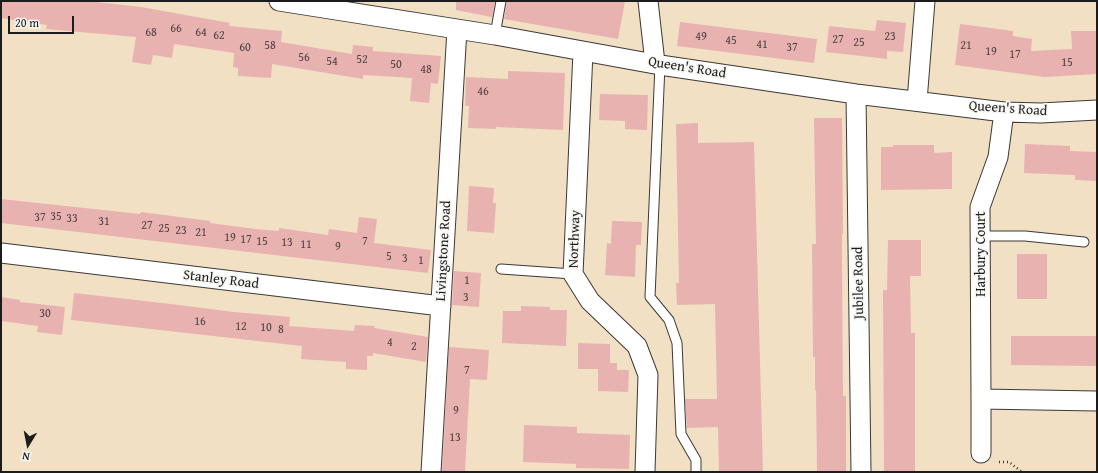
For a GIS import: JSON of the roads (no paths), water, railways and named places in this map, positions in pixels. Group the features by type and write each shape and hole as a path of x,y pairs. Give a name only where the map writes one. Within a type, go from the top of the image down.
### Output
{"street":[{"name":"Queen's Road","path":"279,1 495,35 583,52 657,64 856,94 1004,112 1041,113 1097,110"},
{"path":"648,1 657,64"},
{"path":"917,101 925,1"},
{"name":"Livingstone Road","path":"431,472 457,29"},
{"name":"Northway","path":"583,52 573,274 590,301 637,346 648,375 645,472"},
{"name":"Jubilee Road","path":"856,94 861,472"},
{"name":"Harbury Court","path":"981,453 980,207 998,157 1004,112"},
{"name":"Stanley Road","path":"1,253 440,306"},
{"path":"981,400 1097,401"}],"lane":[{"path":"495,35 500,1"},
{"path":"657,64 650,297 669,320 677,343 681,434 696,460 696,472"},
{"path":"980,236 1025,236 1084,242"},
{"path":"501,269 573,274"}]}
